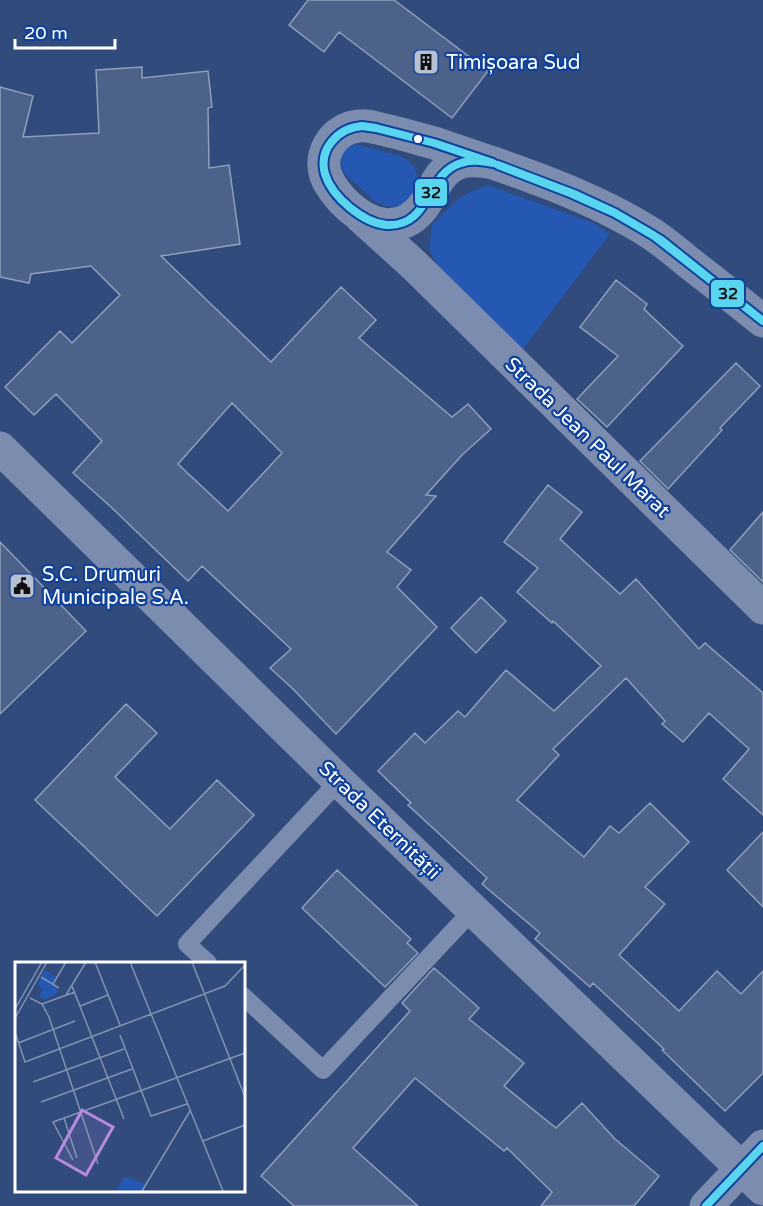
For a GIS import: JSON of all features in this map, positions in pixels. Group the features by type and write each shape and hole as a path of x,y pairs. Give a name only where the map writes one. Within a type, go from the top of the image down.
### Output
{"street":[{"path":"406,134 422,146 429,157 434,176 427,199 408,219 394,224 371,222 358,215 335,190 328,181 324,163 324,157 332,140 343,131 364,125 406,134 494,163 579,196 615,213 653,235 763,321"},
{"path":"414,265 407,253 408,231 442,174 461,162 475,160 494,163"},
{"name":"Strada Jean Paul Marat","path":"358,215 414,265 763,608"},
{"name":"Strada Eternității","path":"0,448 473,910 756,1168"},
{"path":"706,1206 756,1168"}],"lane":[{"path":"207,962 187,944 339,781"},
{"path":"244,997 323,1070 473,910"}],"shaded area":[{"path":"356,144 400,156 411,163 416,172 417,182 415,192 408,200 400,205 389,206 376,202 343,172 340,162 343,154 346,148"},
{"path":"488,185 593,223 610,234 523,349 439,270 430,251 432,225 456,201"}],"building":[{"name":"Timișoara Sud","path":"308,0 394,0 488,71 452,118 339,32 324,52 289,25"},
{"path":"142,67 142,78 208,71 212,107 208,108 209,168 229,165 240,244 161,256 271,362 341,287 376,320 359,338 452,417 468,404 491,429 462,455 426,495 436,496 387,552 411,570 397,587 437,627 336,734 270,668 291,649 202,566 188,581 73,473 102,441 56,394 34,415 5,387 60,331 72,343 120,295 91,266 31,274 29,283 0,277 0,87 33,96 23,137 99,133 96,70","holes":["232,403 282,453 228,511 178,464"]},
{"path":"616,280 647,304 644,309 683,346 607,427 577,399 618,356 580,327"},
{"path":"736,363 760,386 720,428 722,430 668,489 640,461"},
{"path":"548,485 582,512 560,539 620,594 636,579 699,649 705,643 763,693 763,815 723,779 749,749 709,713 683,742 662,724 665,721 626,678 553,749 559,755 517,800 584,857 610,826 619,833 650,803 689,842 645,887 665,904 619,955 679,1011 717,971 741,994 763,971 763,1073 725,1111 662,1050 664,1049 593,983 590,987 535,939 540,933 482,884 487,878 408,805 411,803 378,771 415,733 425,743 458,711 465,717 506,670 554,711 601,666 553,621 552,623 517,592 538,568 504,542"},
{"path":"763,512 763,582 730,550"},
{"name":"S.C. Drumuri Municipale S.A.","path":"0,542 86,631 0,714"},
{"path":"481,597 506,621 476,653 451,628"},
{"path":"126,704 157,733 115,777 170,829 217,780 254,815 157,916 35,800"},
{"path":"763,832 763,907 727,870"},
{"path":"337,870 411,939 407,943 418,953 385,987 302,908"},
{"path":"434,968 479,1008 469,1019 524,1063 504,1086 556,1128 582,1103 615,1139 659,1176 634,1206 541,1206 552,1192 507,1148 504,1151 415,1078 353,1148 418,1206 294,1206 261,1176 410,1011 402,1003"}],"transit line":[{"name":"32","path":"362,126 434,143 493,163 481,161 461,163 441,177 421,209 412,218 401,223 387,225 378,223 359,214 341,200 325,174 324,156 332,141 345,131 362,126"},
{"name":"32","path":"498,165 574,194 615,213"},
{"name":"32","path":"498,165 615,213"},
{"name":"32","path":"615,213 653,235 763,321 661,240 615,213"},
{"name":"32","path":"706,1206 763,1146"}],"place":[{"name":"Timișoara Sud","path":"426,62"},
{"name":"S.C. Drumuri Municipale S.A.","path":"22,586"}]}
